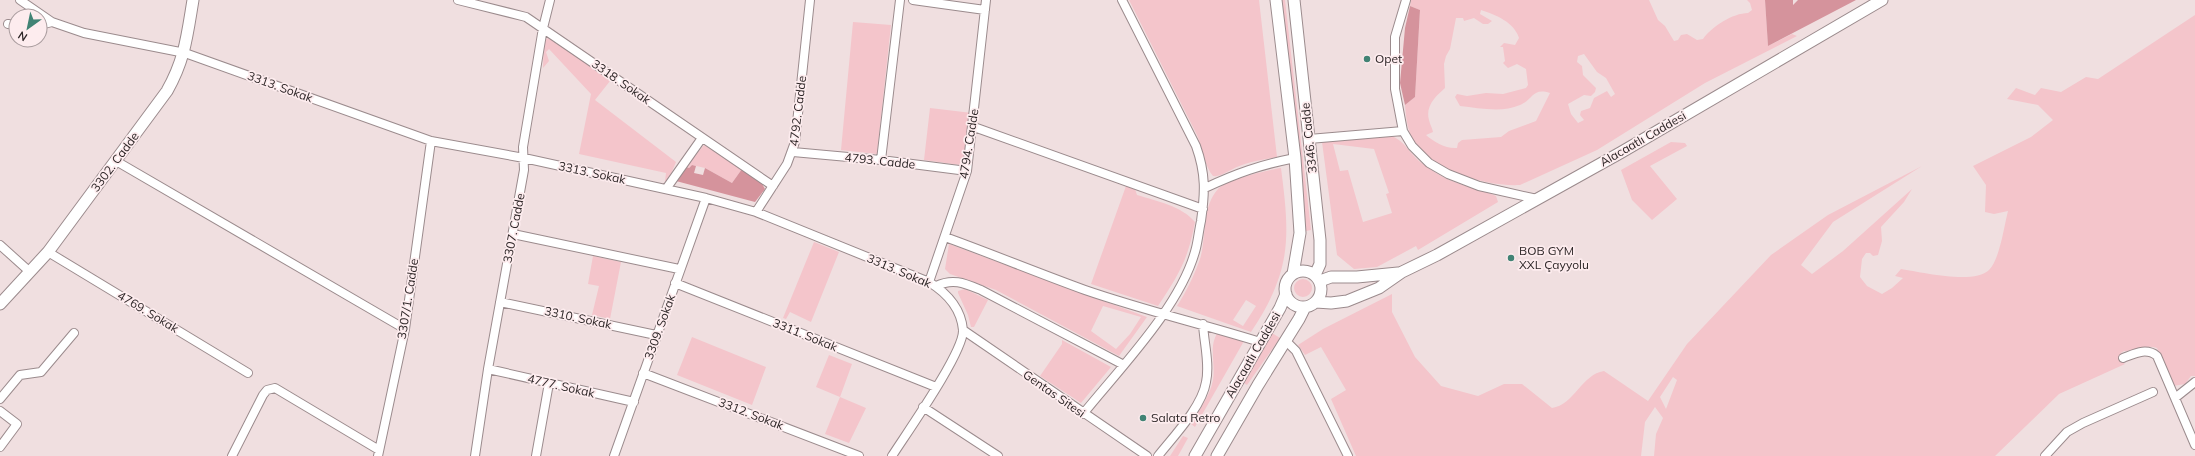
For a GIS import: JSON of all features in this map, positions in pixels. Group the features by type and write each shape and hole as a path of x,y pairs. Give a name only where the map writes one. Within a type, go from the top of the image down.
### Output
{"main road":[{"name":"3302. Cadde","path":"0,304 48,252 167,91 178,73 185,53 192,0"},
{"name":"3346. Cadde","path":"1276,0 1295,158 1300,233 1293,274"},
{"name":"3346. Cadde","path":"1294,0 1321,246 1320,264 1317,278"},
{"name":"Alacaatlı Caddesi","path":"1316,302 1331,303 1357,297 1379,288 1402,272 1437,255 1537,199 1882,0"},
{"path":"1306,271 1317,278 1320,294 1316,302 1305,307 1293,304 1286,294 1286,284 1293,274 1306,271"},
{"name":"Alacaatlı Caddesi","path":"1317,278 1373,276 1402,272"},
{"name":"Alacaatlı Caddesi","path":"1195,456 1286,294"},
{"name":"Alacaatlı Caddesi","path":"1217,456 1305,307"}],"street":[{"name":"3313. Sokak","path":"20,0 52,22 84,33 185,53 431,141 524,158 666,189 756,212 932,284 950,297 958,312 962,330 962,339 936,387 892,456"},
{"name":"3318. Sokak","path":"458,0 526,17 773,186"},
{"name":"3307. Cadde","path":"475,456 488,369 524,170 523,148 543,28 550,0"},
{"name":"4792. Cadde","path":"756,212 793,152 797,134 810,0"},
{"path":"881,160 900,0"},
{"path":"913,0 985,10"},
{"name":"4794. Cadde","path":"932,284 945,237 967,171 974,127 986,0"},
{"path":"1083,414 1163,315 1190,267 1196,248 1205,188 1202,164 1196,146 1122,0"},
{"path":"1406,0 1395,37 1395,89 1403,131 1412,146 1429,163 1448,174 1479,186 1537,199"},
{"path":"48,23 52,22"},
{"path":"974,127 1202,210"},
{"path":"1309,139 1403,131"},
{"path":"666,189 702,138"},
{"name":"3307/1. Cadde","path":"379,453 404,329 431,141"},
{"name":"4793. Cadde","path":"793,152 881,160 967,171"},
{"path":"1205,188 1243,170 1262,164 1295,158"},
{"path":"116,161 404,329"},
{"name":"3309. Sokak","path":"614,456 679,269 706,198"},
{"path":"512,234 679,269"},
{"path":"945,237 1085,290 1163,315 1203,324 1260,342"},
{"path":"0,245 30,272"},
{"name":"4769. Sokak","path":"48,252 248,373"},
{"path":"932,284 950,281 961,282 981,290 1122,364"},
{"name":"3311. Sokak","path":"675,283 936,387"},
{"name":"3310. Sokak","path":"500,302 656,335"},
{"path":"1158,456 1179,430 1204,390 1207,371 1203,324"},
{"name":"Gentas Sitesi","path":"962,330 1146,456"},
{"path":"0,399 20,375 41,372 74,333"},
{"path":"1286,341 1296,351 1348,456"},
{"path":"2123,358 2143,351 2154,354 2160,362 2195,445"},
{"name":"4777. Sokak","path":"488,369 634,402"},
{"name":"3312. Sokak","path":"644,373 859,456"},
{"path":"2175,398 2195,382"},
{"path":"536,456 549,383"},
{"path":"232,456 263,395 270,389 279,390 379,453"},
{"path":"2045,456 2067,432 2082,423 2153,392"},
{"path":"923,407 998,456"},
{"path":"0,411 17,424 0,447"}],"shaded area":[{"path":"1129,0 1259,0 1277,157 1247,163 1218,176 1213,176 1206,162 1197,135"},
{"path":"1281,0 1285,0 1311,230 1306,231"},
{"path":"1411,0 1649,0 1658,20 1665,26 1674,41 1678,40 1681,35 1687,34 1697,40 1703,39 1711,30 1729,18 1748,13 1752,10 1750,3 1747,0 1765,0 1768,46 1792,34 1797,36 1705,83 1597,150 1520,185 1507,185 1476,179 1445,167 1431,159 1420,149 1412,138 1406,118 1405,105 1415,97 1420,10 1410,6","holes":["1481,10 1493,14 1509,23 1517,32 1519,38 1515,45 1504,43 1500,47 1503,47 1505,61 1503,63 1508,68 1517,64 1526,69 1528,85 1526,88 1503,94 1486,93 1467,96 1457,94 1455,97 1460,106 1506,109 1524,103 1536,93 1550,93 1536,121 1509,131 1501,137 1462,140 1458,143 1457,148 1444,146 1426,135 1433,132 1428,115 1430,106 1435,98 1445,88 1444,64 1450,49 1456,18 1463,18 1464,21 1474,18 1483,24 1488,24 1492,21 1480,14","1584,54 1597,72 1606,78 1615,94 1611,97 1607,91 1594,98 1590,108 1581,111 1580,115 1584,120 1578,123 1571,114 1568,104 1584,95 1591,96 1595,92 1596,88 1583,75 1582,66 1577,62 1578,56"]},
{"path":"1765,0 1793,0 1793,5 1798,0 1856,0 1768,46"},
{"path":"1410,6 1420,10 1415,97 1405,105 1400,83 1405,28"},
{"path":"2195,15 2195,376 2191,376 2185,384 2173,386 2157,348 2144,347 2124,351 2121,353 2120,360 2125,364 2059,394 1995,456 1654,456 1656,434 1663,418 1655,407 1645,422 1641,456 1356,456 1331,399 1346,390 1321,347 1305,355 1298,345 1323,329 1392,294 1392,312 1415,357 1441,386 1478,396 1504,384 1522,384 1552,408 1560,406 1596,373 1604,371 1648,401 1687,344 1771,255 1828,215 1922,166 1833,222 1801,265 1812,274 1843,251 1912,189 1904,202 1881,227 1882,241 1878,255 1873,256 1870,253 1866,253 1862,259 1860,277 1867,286 1882,294 1892,288 1903,278 1895,276 1901,269 1934,275 1960,277 1972,277 1989,270 1993,265 1999,250 2008,211 1994,214 1985,212 1986,185 1973,166 2031,137 2053,120 2038,105 2007,99 2016,88 2035,95 2041,88 2061,92 2086,77 2098,79","holes":["1673,377 1677,380 1666,409 1660,397"]},
{"path":"853,22 891,25 877,154 841,150"},
{"path":"550,37 608,78 610,81 595,100 676,162 668,181 665,181 666,173 579,154 591,94 549,49 546,52 549,61 543,68 544,40"},
{"path":"930,108 972,113 966,154 960,165 924,160"},
{"path":"1392,136 1403,144 1419,161 1436,173 1458,184 1496,196 1498,202 1418,250 1416,246 1377,267 1354,269 1337,255 1322,142","holes":["1333,144 1374,149 1389,193 1386,194 1392,213 1363,222 1348,170 1340,171"]},
{"path":"1671,142 1685,143 1687,146 1650,166 1677,199 1652,220 1632,200 1621,170"},
{"path":"704,145 742,169 732,183 705,168 692,165 689,168 686,167"},
{"path":"692,165 696,166 694,173 703,175 705,168 732,183 742,169 761,182 765,189 755,202 676,181 686,167 689,168"},
{"path":"1281,168 1286,214 1285,253 1281,271 1274,290 1251,332 1177,306 1190,284 1200,259 1209,205 1218,189 1238,178","holes":["1246,300 1256,306 1243,326 1233,320"]},
{"path":"1126,186 1135,189 1137,195 1176,208 1190,216 1195,222 1186,257 1172,285 1158,306 1091,284"},
{"path":"814,242 839,252 811,322 790,312 786,319 783,318"},
{"path":"949,244 1147,317 1119,356 996,290 950,274 945,269","holes":["1103,306 1141,317 1130,334 1116,349 1091,331"]},
{"path":"593,256 621,262 610,319 592,315 599,286 588,284"},
{"path":"1303,279 1309,282 1312,288 1309,294 1303,297 1297,294 1294,288 1297,282"},
{"path":"965,289 988,300 974,327 971,327 968,315 958,293 958,291"},
{"path":"1218,332 1244,341 1195,427 1191,424 1212,386 1214,374 1213,343"},
{"path":"1272,333 1280,338 1247,385 1244,383"},
{"path":"692,337 766,367 752,405 677,375"},
{"path":"1062,340 1111,367 1081,403 1040,376 1062,344"},
{"path":"829,355 852,364 840,397 816,387"},
{"path":"840,397 866,408 849,443 825,434"},
{"path":"1183,436 1188,438 1178,456 1170,456"}],"place":[{"name":"Opet","path":"1367,59"},
{"name":"BOB GYM XXL Çayyolu","path":"1511,258"},
{"name":"Salata Retro","path":"1143,418"}]}
